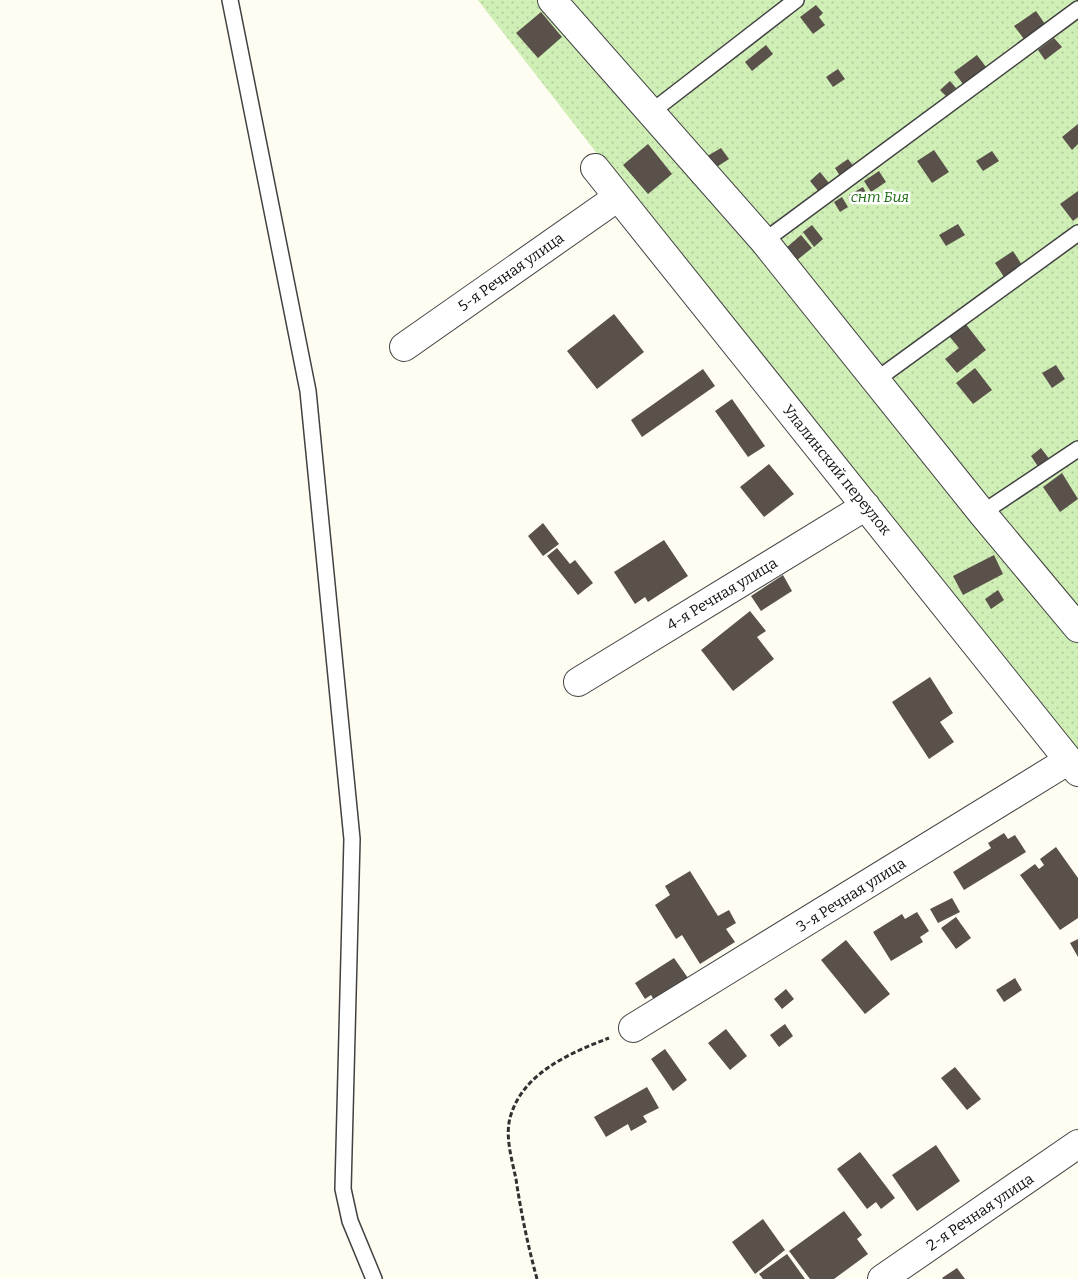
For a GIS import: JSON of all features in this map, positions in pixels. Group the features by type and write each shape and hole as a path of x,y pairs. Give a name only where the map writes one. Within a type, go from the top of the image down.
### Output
{"street":[{"path":"552,0 764,241 982,513 1078,628"},
{"name":"Улалинский переулок","path":"595,168 1073,766"},
{"name":"5-я Речная улица","path":"404,347 618,197"},
{"name":"4-я Речная улица","path":"578,682 866,506"},
{"name":"3-я Речная улица","path":"633,1028 1073,766"},
{"name":"2-я Речная улица","path":"882,1279 1078,1144"}],"lane":[{"path":"230,0 308,391 352,838 343,1189 350,1221 374,1279"},
{"path":"650,112 796,0"},
{"path":"764,241 1078,9"},
{"path":"876,380 1078,232"},
{"path":"982,513 1078,449"}],"path":[{"path":"537,1279 525,1231 509,1141 509,1120 517,1101 528,1085 545,1070 565,1057 633,1028"}],"green space":[{"name":"снт Бия","path":"478,0 1078,0 1078,773 487,12"}],"building":[{"path":"816,5 823,13 819,17 825,25 813,34 800,17"},
{"path":"1036,11 1045,24 1024,39 1014,26"},
{"path":"541,12 562,37 538,58 516,33"},
{"path":"1054,38 1062,47 1045,60 1038,50"},
{"path":"766,45 773,54 752,71 745,62"},
{"path":"977,55 986,67 963,84 954,72"},
{"path":"838,69 845,79 833,87 826,77"},
{"path":"950,81 956,88 946,96 940,90"},
{"path":"1078,124 1078,144 1072,150 1062,137"},
{"path":"648,144 672,174 648,194 623,165"},
{"path":"721,148 729,159 712,170 704,158"},
{"path":"934,150 949,172 932,183 917,161"},
{"path":"992,151 999,161 983,171 976,161"},
{"path":"848,159 854,167 840,176 835,168"},
{"path":"879,171 886,182 871,192 864,181"},
{"path":"820,172 829,183 819,192 810,181"},
{"path":"863,187 869,198 854,205 849,195"},
{"path":"1078,191 1078,217 1073,221 1060,204"},
{"path":"842,197 848,207 840,212 834,202"},
{"path":"958,224 965,235 946,246 939,235"},
{"path":"812,225 823,239 814,247 803,232"},
{"path":"801,235 812,248 796,261 786,248"},
{"path":"1013,251 1022,265 1004,277 995,263"},
{"path":"614,314 644,352 597,389 567,351"},
{"path":"965,323 986,350 957,373 945,359 959,348 949,336"},
{"path":"1056,365 1065,379 1052,388 1042,373"},
{"path":"975,368 992,390 973,404 956,383"},
{"path":"703,369 715,386 642,437 631,420"},
{"path":"732,399 765,446 748,457 715,411"},
{"path":"1041,448 1050,460 1039,468 1031,456"},
{"path":"769,464 794,494 764,517 740,487"},
{"path":"1062,473 1078,499 1060,512 1043,487"},
{"path":"543,523 559,544 543,556 528,536"},
{"path":"664,540 688,576 648,602 645,597 635,604 614,572"},
{"path":"557,548 570,564 575,560 593,583 578,595 547,556"},
{"path":"994,555 1003,574 963,595 953,576"},
{"path":"783,575 792,591 761,611 751,596"},
{"path":"998,590 1004,600 991,609 985,599"},
{"path":"750,611 766,631 757,637 774,659 733,691 701,650"},
{"path":"930,677 953,713 940,722 954,742 929,759 892,702"},
{"path":"1004,833 1008,839 1015,835 1026,852 964,890 953,872 991,848 988,843"},
{"path":"1056,847 1078,878 1078,918 1060,930 1020,875 1035,864 1039,869 1044,865 1040,859"},
{"path":"690,871 718,916 729,910 736,923 726,929 735,942 700,964 682,935 676,939 655,905 670,895 665,886"},
{"path":"952,898 960,912 938,923 930,909"},
{"path":"917,912 929,931 920,937 923,942 891,961 873,932 902,914 905,919"},
{"path":"956,917 971,938 956,949 941,928"},
{"path":"1078,939 1078,957 1070,943"},
{"path":"846,940 890,994 865,1014 821,960"},
{"path":"674,958 688,978 654,1000 651,995 645,999 635,983"},
{"path":"1015,978 1022,990 1004,1002 996,990"},
{"path":"786,989 794,999 782,1009 774,999"},
{"path":"785,1024 793,1036 779,1047 770,1035"},
{"path":"726,1029 747,1056 730,1070 708,1043"},
{"path":"665,1049 687,1080 673,1091 651,1059"},
{"path":"955,1067 981,1099 967,1110 941,1078"},
{"path":"647,1087 659,1108 643,1116 647,1122 631,1131 628,1124 606,1137 594,1117"},
{"path":"936,1145 960,1181 917,1211 892,1175"},
{"path":"860,1152 895,1198 881,1209 876,1202 867,1209 837,1169"},
{"path":"844,1211 862,1235 857,1239 868,1254 834,1279 810,1279 789,1251"},
{"path":"763,1219 785,1250 755,1274 732,1242"},
{"path":"787,1254 805,1279 763,1279 759,1274"},
{"path":"957,1268 965,1279 942,1278"}]}
